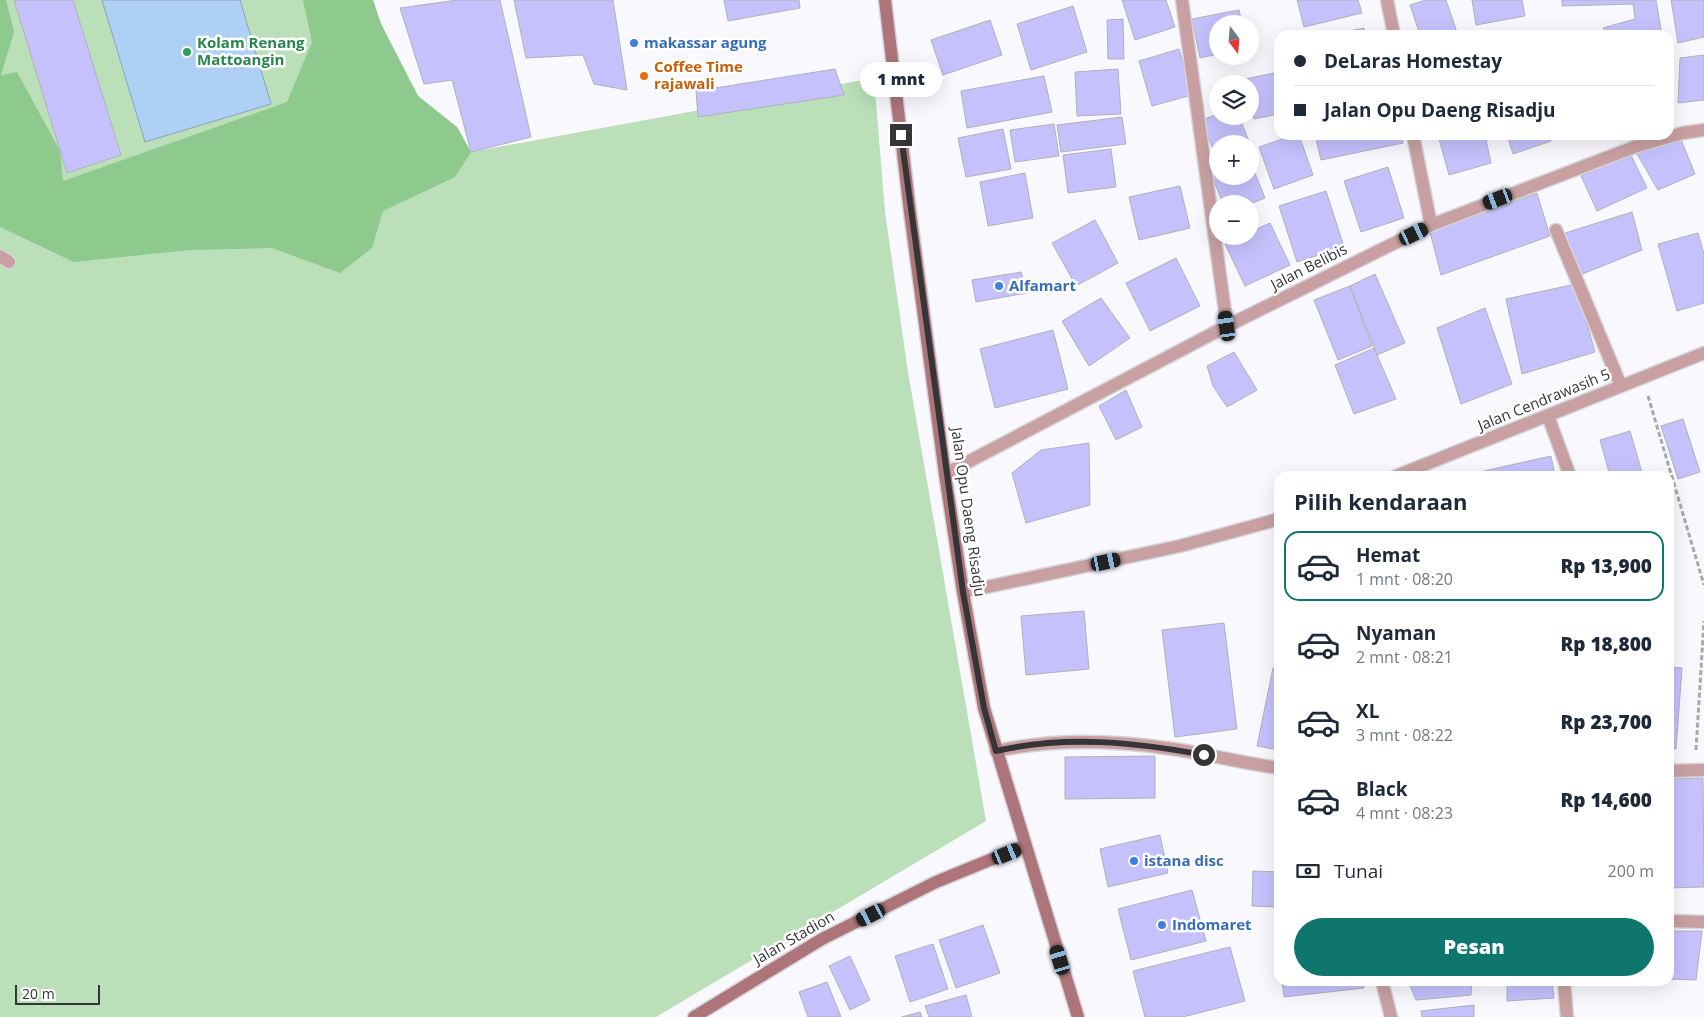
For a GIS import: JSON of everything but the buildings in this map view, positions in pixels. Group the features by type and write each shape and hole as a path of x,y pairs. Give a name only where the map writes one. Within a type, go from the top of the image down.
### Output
{"main road":[{"name":"Jalan Opu Daeng Risadju","path":"885,0 910,212 945,474 963,592 984,708 1024,846 1078,1017"},
{"name":"Jalan Stadion","path":"694,1017 822,939 936,882 1024,846"}],"street":[{"path":"1182,0 1227,326"},
{"path":"1387,0 1393,30"},
{"name":"Jalan Belibis","path":"1674,136 1704,130"},
{"path":"1414,140 1431,225"},
{"name":"Jalan Belibis","path":"945,474 1227,326 1431,225 1637,146 1658,140"},
{"path":"1556,230 1621,386"},
{"name":"Jalan Cendrawasih 5","path":"1409,471 1704,353"},
{"path":"1548,416 1568,471"},
{"path":"963,592 1180,546 1274,520"},
{"path":"996,751 1029,744 1090,741 1166,748 1274,767"},
{"path":"1674,771 1699,771"},
{"path":"1674,921 1704,922"},
{"path":"1383,986 1391,1017"},
{"path":"1565,986 1568,1017"}],"path":[{"path":"1642,377 1670,471"},
{"path":"1674,484 1704,584"},
{"path":"1699,771 1704,621"}],"green space":[{"path":"0,0 373,0 381,24 418,96 457,127 471,152 874,78 885,212 908,372 986,821 656,1017 0,1017"},
{"path":"0,0 6,0 14,32 1,75 17,72 60,151 63,181 287,102 312,42 303,0 373,0 381,24 418,96 457,127 471,152 455,177 383,211 372,248 340,273 272,248 189,250 74,262 0,227"}],"water":[{"name":"Kolam Renang Mattoangin","path":"102,0 240,0 271,104 145,142"}],"place":[{"name":"makassar agung","path":"634,43"},
{"name":"Kolam Renang Mattoangin","path":"187,52"},
{"name":"Coffee Time rajawali","path":"644,76"},
{"name":"Alfamart","path":"999,286"},
{"name":"istana disc","path":"1134,861"},
{"name":"Indomaret","path":"1162,925"}],"route":[{"path":"901,135 945,474 963,592 984,708 996,751 1041,742 1090,741 1166,748 1204,755"}]}
